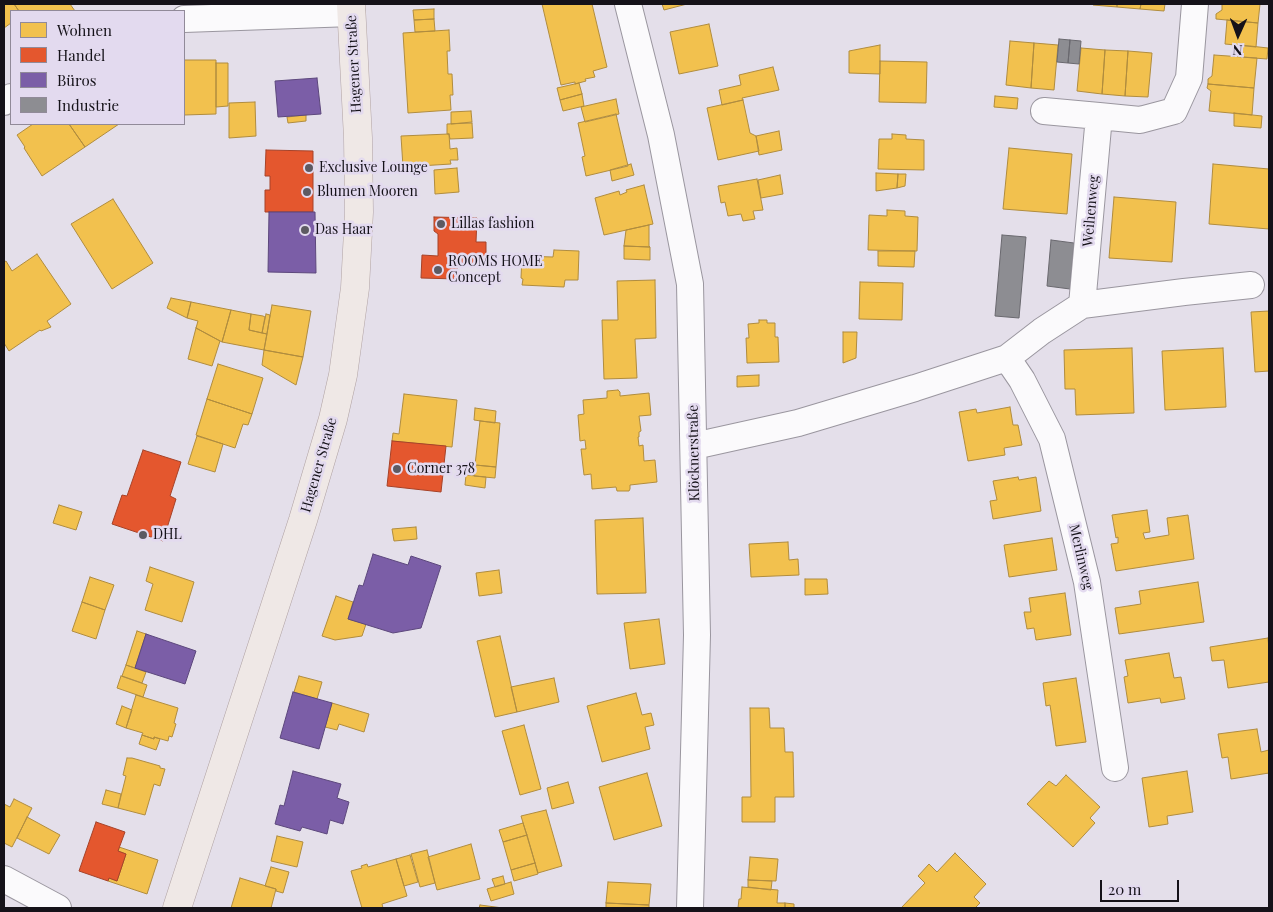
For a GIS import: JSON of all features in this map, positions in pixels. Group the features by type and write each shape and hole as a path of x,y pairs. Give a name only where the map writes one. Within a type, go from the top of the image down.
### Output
{"main road":[{"name":"Hagener Straße","path":"177,908 303,520 333,419 343,375 355,288 359,212 358,138 352,8"}],"street":[{"name":"Klöcknerstraße","path":"628,4 660,135 690,284 697,635 690,908"},
{"path":"1044,111 1140,120 1174,111 1189,78 1195,4"},
{"path":"185,19 352,8"},
{"name":"Weihenweg","path":"1082,306 1099,116"},
{"path":"694,446 798,423 1007,358 1042,331 1082,306 1251,285"},
{"name":"Merlinweg","path":"1007,358 1022,380 1052,439 1088,582 1115,768"},
{"path":"4,879 58,908"}],"building: Wohnen":[{"path":"4,4 14,4 18,10 10,10 10,24 4,28"},
{"path":"14,4 70,4 74,10 18,10"},
{"path":"542,4 592,4 607,67 593,71 595,77 585,79 586,81 561,85"},
{"path":"662,4 687,4 664,10"},
{"path":"1117,4 1117,7 1093,5"},
{"path":"1117,4 1141,4 1140,9 1117,7"},
{"path":"1141,4 1165,4 1164,11 1140,9"},
{"path":"1222,4 1260,4 1258,23 1216,19 1216,14 1222,10"},
{"path":"434,9 434,19 414,20 413,10"},
{"path":"434,19 435,31 415,32 414,20"},
{"path":"1227,20 1258,23 1256,47 1225,44"},
{"path":"709,24 718,66 679,74 670,32"},
{"path":"449,30 450,51 447,51 448,74 452,74 453,95 450,95 451,110 408,113 403,33"},
{"path":"1010,41 1034,43 1031,88 1006,85"},
{"path":"1034,43 1058,45 1054,90 1031,88"},
{"path":"880,45 880,74 849,73 849,51"},
{"path":"1241,45 1268,48 1267,59 1241,57"},
{"path":"1081,48 1105,50 1102,94 1077,91"},
{"path":"1105,50 1128,51 1125,96 1102,94"},
{"path":"1128,51 1152,53 1148,97 1125,96"},
{"path":"1214,55 1257,58 1254,88 1208,84 1208,79 1212,76"},
{"path":"185,60 216,60 216,114 185,115"},
{"path":"880,61 927,62 926,103 879,102"},
{"path":"216,63 228,63 228,106 216,107"},
{"path":"773,67 779,90 742,98 743,100 722,105 719,90 741,85 739,75"},
{"path":"579,83 582,94 560,100 557,88"},
{"path":"1208,84 1254,88 1252,115 1209,111 1211,91 1207,88"},
{"path":"582,94 584,106 563,111 560,100"},
{"path":"995,96 1018,98 1017,109 994,107"},
{"path":"616,99 619,114 585,122 581,107"},
{"path":"743,100 750,133 756,136 759,151 718,160 707,108"},
{"path":"255,102 256,136 229,138 229,103"},
{"path":"471,111 472,122 451,124 451,112"},
{"path":"1234,113 1262,116 1261,128 1234,126"},
{"path":"616,114 628,166 586,176 582,157 585,156 578,123"},
{"path":"306,115 306,121 288,123 287,117"},
{"path":"472,123 473,138 450,139 449,134 447,134 447,124"},
{"path":"32,125 70,125 85,147 42,176 17,135"},
{"path":"70,125 118,125 85,147"},
{"path":"779,131 782,150 759,155 756,136"},
{"path":"449,134 450,149 457,148 458,160 450,160 451,164 403,167 401,136"},
{"path":"892,134 906,135 906,139 924,140 924,170 878,169 879,139 892,139"},
{"path":"1009,148 1072,154 1067,214 1003,209"},
{"path":"631,164 634,175 612,181 610,170"},
{"path":"1213,164 1269,169 1269,229 1209,224"},
{"path":"457,168 459,192 435,194 434,170"},
{"path":"876,173 898,174 897,188 876,191"},
{"path":"898,174 906,174 905,186 897,188"},
{"path":"780,175 783,194 761,198 758,180"},
{"path":"757,179 763,210 753,211 755,219 743,221 741,214 728,216 725,202 721,203 718,186"},
{"path":"644,185 653,224 604,235 595,198 619,191 620,195 627,192 626,190"},
{"path":"1114,197 1176,202 1172,262 1109,258"},
{"path":"113,199 153,263 112,289 71,224"},
{"path":"887,210 905,211 905,216 918,217 917,251 868,250 869,215 887,216"},
{"path":"649,225 650,247 624,246 626,230"},
{"path":"624,246 650,247 650,260 624,259"},
{"path":"554,250 579,251 578,280 565,280 564,287 522,285 522,256 553,257"},
{"path":"878,251 915,251 914,267 878,266"},
{"path":"37,254 71,304 47,321 51,327 40,330 9,351 4,343 4,262 6,261 12,271"},
{"path":"655,280 656,338 635,339 637,378 604,379 602,320 618,320 617,281"},
{"path":"860,282 903,283 902,320 859,319"},
{"path":"171,298 191,302 187,318 167,308"},
{"path":"191,302 231,310 222,342 196,328 198,321 187,318"},
{"path":"272,305 311,311 303,357 264,350"},
{"path":"231,310 251,314 249,330 267,334 264,350 222,342"},
{"path":"1269,311 1269,371 1255,372 1251,312"},
{"path":"251,314 265,317 262,333 249,330"},
{"path":"266,314 270,315 267,334 262,333"},
{"path":"759,320 775,323 775,337 778,337 779,362 747,363 746,338 749,338 748,324 759,323"},
{"path":"196,328 220,341 212,366 188,359"},
{"path":"843,332 857,332 856,358 843,363"},
{"path":"1132,348 1134,413 1076,415 1075,389 1065,389 1064,350"},
{"path":"1223,348 1226,407 1165,410 1162,351"},
{"path":"264,350 303,357 296,385 262,365"},
{"path":"218,364 263,378 252,414 207,399"},
{"path":"759,375 759,386 737,387 737,376"},
{"path":"618,390 620,396 649,393 651,415 639,416 641,431 638,437 639,446 643,445 644,461 655,460 657,482 630,485 629,491 617,491 616,487 592,489 591,474 584,475 581,449 586,449 585,440 580,441 578,415 584,414 583,400 607,398 607,391"},
{"path":"404,394 457,400 452,447 392,441 393,433 399,434"},
{"path":"207,399 252,414 248,425 243,424 235,448 196,435"},
{"path":"1010,407 1013,425 1018,425 1022,445 1004,448 1005,455 968,461 959,412 976,409 977,413"},
{"path":"475,408 496,411 495,423 474,420"},
{"path":"480,421 500,423 496,467 475,465"},
{"path":"197,436 223,444 215,472 188,464"},
{"path":"475,465 496,467 495,478 474,476"},
{"path":"466,475 486,477 485,488 465,485"},
{"path":"1018,477 1019,480 1036,477 1041,511 993,519 990,501 997,500 993,481"},
{"path":"59,505 82,512 76,530 53,523"},
{"path":"1147,510 1150,532 1143,533 1145,539 1169,535 1167,518 1188,515 1194,559 1116,571 1111,544 1118,543 1118,537 1116,538 1112,515"},
{"path":"643,518 646,593 597,594 595,520"},
{"path":"416,527 417,539 394,541 392,529"},
{"path":"1052,538 1057,570 1009,577 1004,545"},
{"path":"788,542 789,560 798,559 799,575 751,577 749,544"},
{"path":"150,567 194,582 182,622 145,610 153,584 146,581"},
{"path":"499,570 502,593 479,596 476,573"},
{"path":"90,577 114,585 105,610 82,602"},
{"path":"805,579 827,579 828,594 805,595"},
{"path":"1198,582 1204,622 1119,634 1115,608 1141,604 1139,591"},
{"path":"1065,593 1071,635 1036,640 1034,628 1027,629 1024,612 1031,612 1029,598"},
{"path":"336,596 353,602 348,619 366,624 362,636 335,640 322,636"},
{"path":"82,602 105,610 96,639 72,631"},
{"path":"659,619 665,664 630,669 624,623"},
{"path":"137,631 146,634 135,668 126,665"},
{"path":"500,636 517,712 495,717 477,641"},
{"path":"1268,638 1269,682 1228,688 1224,660 1212,661 1210,647"},
{"path":"1169,653 1174,678 1181,677 1185,699 1161,703 1160,698 1128,703 1124,677 1128,676 1125,660"},
{"path":"126,665 146,672 142,683 122,676"},
{"path":"121,676 147,685 143,697 117,688"},
{"path":"299,676 322,682 317,699 294,692"},
{"path":"554,678 559,702 517,712 511,687"},
{"path":"1076,678 1086,742 1056,746 1050,705 1046,706 1043,683"},
{"path":"636,693 642,715 651,713 654,725 645,727 650,749 602,762 587,706"},
{"path":"136,695 178,708 174,723 176,724 172,737 169,736 168,741 154,737 154,739 142,735 143,733 126,728"},
{"path":"332,703 369,714 364,732 339,724 337,730 325,727"},
{"path":"122,706 132,710 126,728 116,724"},
{"path":"750,708 769,708 770,728 784,728 785,752 793,752 794,797 775,797 775,822 742,822 742,797 751,797"},
{"path":"524,725 541,789 520,795 502,731"},
{"path":"1257,729 1261,752 1269,750 1269,773 1231,779 1228,757 1222,758 1218,734"},
{"path":"142,735 160,739 156,750 139,744"},
{"path":"127,758 165,769 160,786 154,784 145,815 118,808 126,776 123,775"},
{"path":"1187,771 1193,812 1167,816 1168,824 1149,827 1142,778"},
{"path":"647,773 662,826 614,840 599,787"},
{"path":"1066,775 1100,807 1090,818 1095,823 1073,847 1027,804 1049,781 1056,786"},
{"path":"568,782 574,803 552,809 547,788"},
{"path":"106,790 121,794 118,808 102,804"},
{"path":"14,799 32,808 12,847 4,843 4,804 10,807"},
{"path":"546,810 562,866 538,873 521,816"},
{"path":"27,817 60,835 49,854 17,838"},
{"path":"523,823 527,835 503,842 499,830"},
{"path":"527,835 535,863 511,870 503,842"},
{"path":"277,836 303,842 297,867 271,861"},
{"path":"471,844 480,879 437,890 428,857"},
{"path":"119,847 158,860 147,894 108,881 109,878 117,881 126,854 118,851"},
{"path":"427,850 435,883 420,887 411,854"},
{"path":"955,853 986,884 974,897 980,903 975,908 901,908 925,883 918,876 929,864 937,872"},
{"path":"410,855 418,882 404,886 396,859"},
{"path":"750,857 778,859 776,881 748,880"},
{"path":"396,859 407,896 382,904 383,908 362,908 351,871 362,868 361,866 367,864 368,867"},
{"path":"535,863 538,874 514,881 511,870"},
{"path":"271,867 289,872 283,893 265,886"},
{"path":"503,876 505,884 495,887 492,879"},
{"path":"240,878 276,889 271,908 231,908"},
{"path":"748,880 772,881 771,890 748,887"},
{"path":"511,882 514,894 491,901 487,889"},
{"path":"608,882 651,884 649,905 606,903"},
{"path":"742,887 778,890 777,903 785,903 785,908 738,908"},
{"path":"606,903 649,905 649,908 606,908"},
{"path":"785,903 794,904 794,908 785,908"},
{"path":"480,905 503,908 479,908"}],"building: Handel":[{"path":"266,150 313,151 313,212 265,212 265,190 270,190 270,176 265,176"},
{"path":"434,217 477,218 476,242 486,242 486,264 457,263 457,279 421,278 422,255 438,256 438,234 434,231"},
{"path":"392,441 446,446 441,492 387,486"},
{"path":"143,450 181,462 170,496 176,499 163,541 112,524 122,495 127,496"},
{"path":"96,822 125,832 118,851 126,854 117,881 109,878 108,881 79,871"}],"building: Büros":[{"path":"317,78 321,114 278,117 275,81"},
{"path":"269,212 315,212 316,273 268,272"},
{"path":"373,554 408,565 411,556 441,566 421,628 393,633 348,619 359,585 363,586"},
{"path":"146,634 196,651 185,684 135,668"},
{"path":"293,692 332,703 319,749 280,738"},
{"path":"293,771 341,784 337,798 349,802 343,824 330,820 327,834 302,827 300,831 275,824 280,805 284,806"}],"building: Industrie":[{"path":"1059,39 1070,40 1068,63 1057,62"},
{"path":"1070,40 1081,41 1079,64 1068,63"},
{"path":"1002,235 1026,237 1019,318 995,316"},
{"path":"1051,240 1074,243 1070,289 1047,286"}],"place":[{"name":"Exclusive Lounge","path":"309,168"},
{"name":"Blumen Mooren","path":"307,192"},
{"name":"Lillas fashion","path":"441,224"},
{"name":"Das Haar","path":"305,230"},
{"name":"ROOMS HOME Concept","path":"438,270"},
{"name":"Corner 378","path":"397,469"},
{"name":"DHL","path":"143,535"}]}
